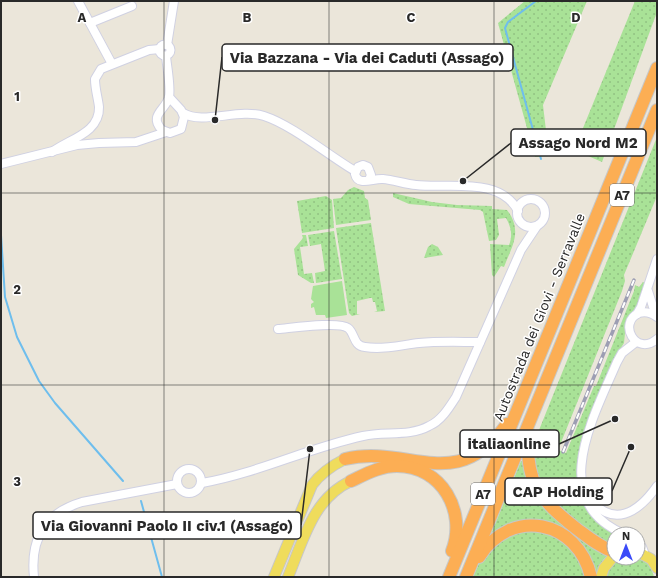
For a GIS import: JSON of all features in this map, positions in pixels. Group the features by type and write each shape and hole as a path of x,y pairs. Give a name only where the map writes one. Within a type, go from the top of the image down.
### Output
{"highway":[{"name":"Autostrada dei Giovi - Serravalle","path":"449,577 657,68"},
{"name":"A7","path":"466,577 657,110"},
{"path":"345,459 372,455 444,464 470,458 495,439 517,410"},
{"path":"529,424 528,464 538,490 548,504 566,520 597,544 606,548"},
{"path":"351,480 380,469 401,466 419,471 440,484 453,504 457,525 454,546 442,577"},
{"path":"466,577 494,539 510,529 525,526 546,528 562,535 578,550 585,561 591,577"}],"main road":[{"path":"274,577 312,486 320,475 330,467 345,459"},
{"path":"288,577 318,507 332,491 351,480"},
{"path":"646,557 657,568"},
{"path":"601,577 606,566"}],"street":[{"path":"78,1 112,64"},
{"path":"167,45 174,1"},
{"path":"90,24 132,6"},
{"path":"52,152 63,144 87,132 96,124 99,107 95,88 97,74 101,69 148,50 160,49 162,45 167,45"},
{"path":"166,56 171,52 171,48 167,45"},
{"path":"160,49 161,54 166,56"},
{"path":"149,138 158,124 158,113 163,108 169,97 166,56"},
{"path":"169,97 187,116 202,118 243,114 263,116 286,127 355,171"},
{"path":"163,108 170,106 180,110"},
{"path":"180,110 183,125"},
{"path":"1,164 88,144 136,142 166,132 178,131 183,125 202,118"},
{"path":"158,124 166,132"},
{"path":"369,180 371,172 366,166 360,166 355,171 355,177 358,181 364,182 369,180 387,179 416,185 486,188 507,197 514,203 524,228 523,245"},
{"path":"202,484 246,474 364,436 413,432 431,426 446,412 456,398 523,245 545,217 544,209 540,202 535,200 526,200 522,203 518,211"},
{"path":"522,223 529,227 537,226"},
{"path":"656,341 645,344 636,342 632,338 629,327 630,322 641,307 657,259"},
{"path":"647,286 648,296 657,317"},
{"path":"637,314 647,312 657,317"},
{"path":"278,329 324,325 344,326 349,328 357,344 364,347 385,348 420,343 480,342"},
{"path":"609,526 602,522 592,511 583,487 581,462 586,436 617,362 622,353 636,342"},
{"path":"190,469 199,474 202,484 198,491 190,494 182,491 177,484 180,474 190,469"},
{"path":"34,577 33,558 35,544 49,520 59,512 70,505 82,502 177,484"},
{"path":"583,487 589,498 596,506 603,512 610,514 630,512 639,507 657,486"}],"green space":[{"path":"525,1 587,1 543,105 549,156 535,157 498,23"},
{"path":"635,1 657,1 657,12 602,162 574,150"},
{"path":"657,137 657,196 624,275 625,281 622,291 558,450 566,453 594,386 596,386 634,291 635,285 639,287 643,282 645,283 640,305 626,323 624,343 615,357 582,436 578,455 577,477 585,504 597,522 606,527 606,543 592,536 559,510 542,490 536,479 534,471 533,445"},
{"path":"354,187 364,191 365,198 368,200 371,220 336,225 333,199 341,198 348,190"},
{"path":"393,193 432,202 457,205 492,206 492,209 507,210 512,218 515,232 513,245 504,267 501,266 494,277 492,275 490,244 509,245 511,231 506,218 497,219 499,235 496,240 489,241 483,212 480,210 409,204 393,197"},
{"path":"326,196 332,200 334,228 302,233 297,201"},
{"path":"371,223 385,311 374,312 377,311 375,302 373,302 372,298 370,298 357,301 357,314 360,314 352,316 349,313 336,228"},
{"path":"334,231 342,279 316,283 315,273 325,271 321,244 310,246 308,235"},
{"path":"302,235 306,235 308,246 300,247 304,274 312,273 314,283 311,283 298,275 294,249 303,238"},
{"path":"432,244 438,247 443,255 424,258 428,247"},
{"path":"342,281 347,315 326,318 325,315 316,315 314,307 311,308 311,304 314,302 311,299 313,286"},
{"path":"521,461 523,461 532,485 606,550 606,557 603,560 598,577 555,528 493,536 491,534"},
{"path":"515,530 548,532 576,553 588,577 473,577 482,557"},
{"path":"646,562 652,570 654,577 606,577 611,566 646,566"}],"waterway":[{"path":"536,1 508,22 505,28 541,159"},
{"path":"1,235 5,297 17,337 39,381 55,403 123,481"},
{"path":"141,501 162,577"}],"railway":[{"path":"563,452 634,280"}],"place":[{"name":"Via Bazzana - Via dei Caduti (Assago)","path":"215,120"},
{"name":"Assago Nord M2","path":"463,181"},
{"name":"italiaonline","path":"615,419"},
{"name":"CAP Holding","path":"631,447"},
{"name":"Via Giovanni Paolo II civ.1 (Assago)","path":"310,449"}]}
